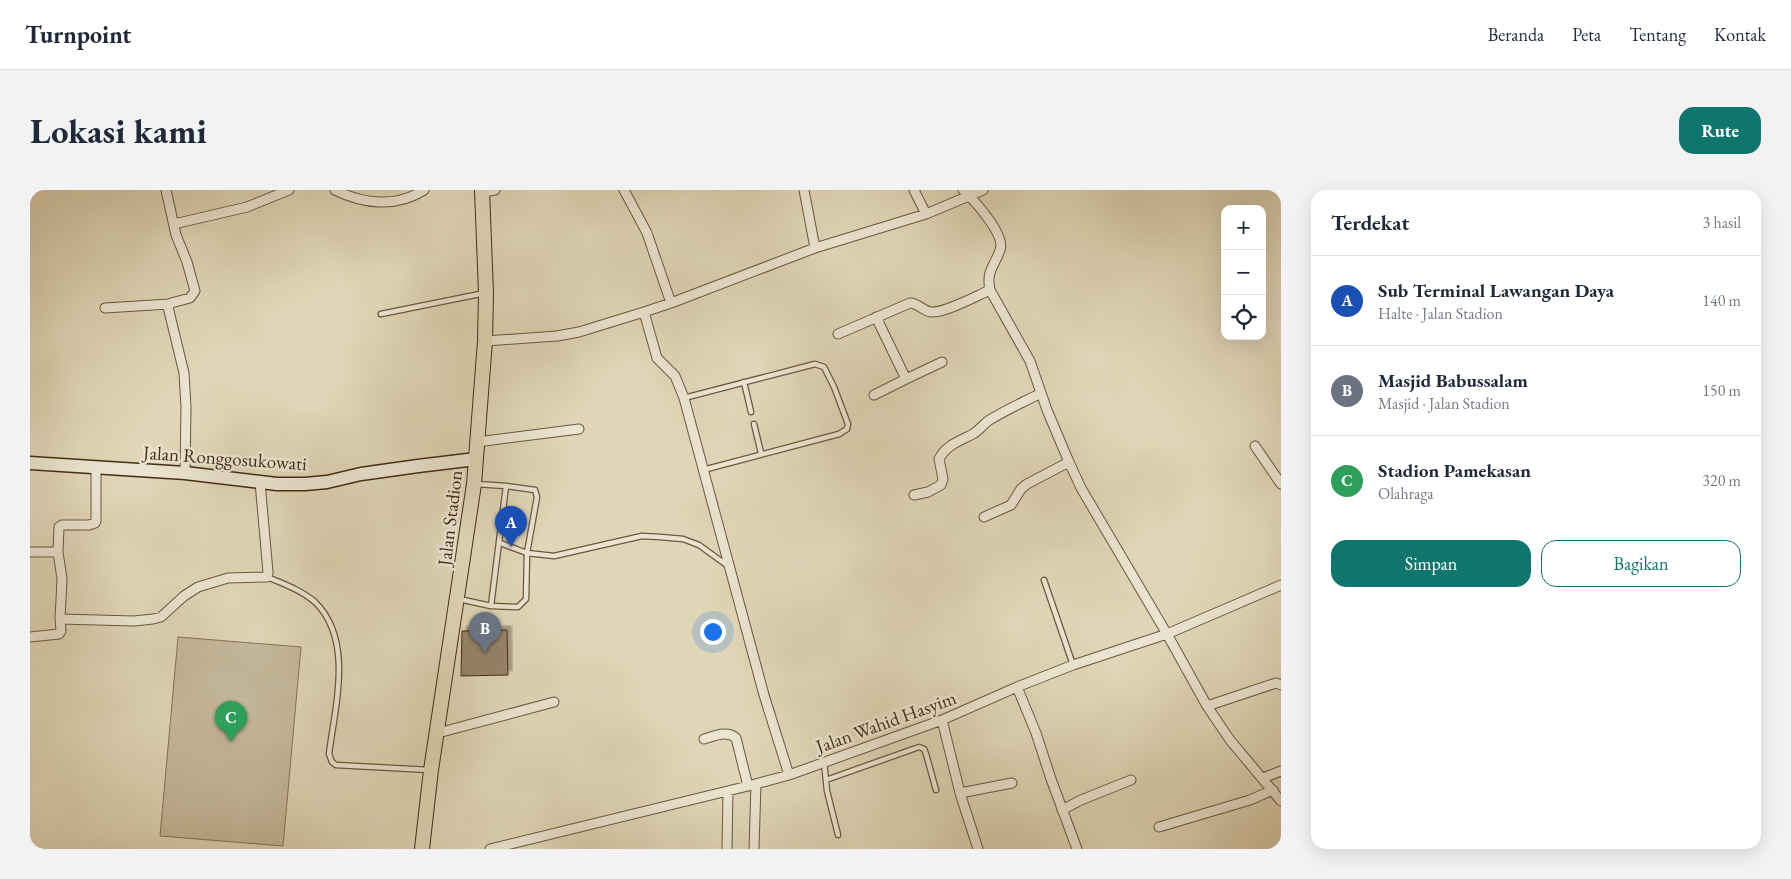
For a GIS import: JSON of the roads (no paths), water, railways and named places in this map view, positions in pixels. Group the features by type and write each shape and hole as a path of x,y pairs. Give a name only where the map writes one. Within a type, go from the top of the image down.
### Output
{"main road":[{"name":"Jalan Stadion","path":"422,849 431,770 474,484 485,341 487,191"},
{"name":"Jalan Ronggosukowati","path":"30,463 185,473 260,482 296,484 327,482 361,474 476,459"}],"street":[{"path":"105,308 169,304 190,298 195,290 174,224 166,190"},
{"path":"174,224 247,208 289,190"},
{"path":"335,190 362,201 378,203 397,201 424,190"},
{"path":"624,190 647,233 671,303"},
{"path":"804,190 815,248"},
{"path":"914,190 926,214"},
{"path":"485,341 557,336 579,332 671,303 815,248 926,214 966,193 983,190"},
{"path":"966,193 998,232 1001,248 988,277 990,290 1030,361 1081,488 1168,634 1207,706 1230,740 1281,801"},
{"path":"838,334 910,303 918,305 928,312 940,312 990,290"},
{"path":"169,304 168,310 184,373 186,407 185,473"},
{"path":"644,312 657,358 679,382 789,775"},
{"path":"876,317 906,379"},
{"path":"874,395 942,362"},
{"path":"914,495 928,492 941,485 943,479 939,459 949,447 974,433 987,422 1042,393"},
{"path":"477,442 579,428"},
{"path":"1255,446 1281,484"},
{"path":"984,518 1011,505 1021,489 1027,484 1069,462"},
{"path":"30,636 59,634 61,631 62,579 58,552 58,529 60,526 92,525 96,521 96,468"},
{"path":"60,619 134,621 153,619 161,617 184,596 198,587 228,578 267,577 260,482"},
{"path":"30,552 58,552"},
{"name":"Jalan Wahid Hasyim","path":"490,849 789,775 942,720 1073,665 1168,634 1281,585"},
{"path":"1207,706 1276,683 1281,685"},
{"path":"1017,687 1036,733 1077,849"},
{"path":"438,733 554,702"},
{"path":"942,720 960,793 978,849"},
{"path":"704,739 725,734 730,734 736,738 752,785 754,849"},
{"path":"1263,778 1281,771"},
{"path":"1062,810 1081,800 1131,780"},
{"path":"960,793 1012,783"},
{"path":"1159,827 1250,800 1273,790"},
{"path":"726,849 728,791"}],"lane":[{"path":"381,314 486,293"},
{"path":"684,398 815,364 824,367 848,424 843,432 703,470"},
{"path":"744,382 751,412"},
{"path":"754,424 761,453"},
{"path":"458,598 491,606 518,607 526,599 527,553 538,497 537,493 534,490 506,486 474,484"},
{"path":"491,606 506,486"},
{"path":"500,543 527,553 554,556 642,536 684,539 699,545 729,566"},
{"path":"267,577 297,590 316,603 328,619 334,632 339,672 328,754 332,762 336,765 431,770"},
{"path":"1044,580 1073,665"},
{"path":"826,780 921,747 926,754 936,790"},
{"path":"824,762 830,807 838,835"}],"place":[{"name":"Sub Terminal Lawangan Daya","path":"511,547"},
{"name":"Masjid Babussalam","path":"485,653"},
{"name":"Stadion Pamekasan","path":"231,742"}]}
